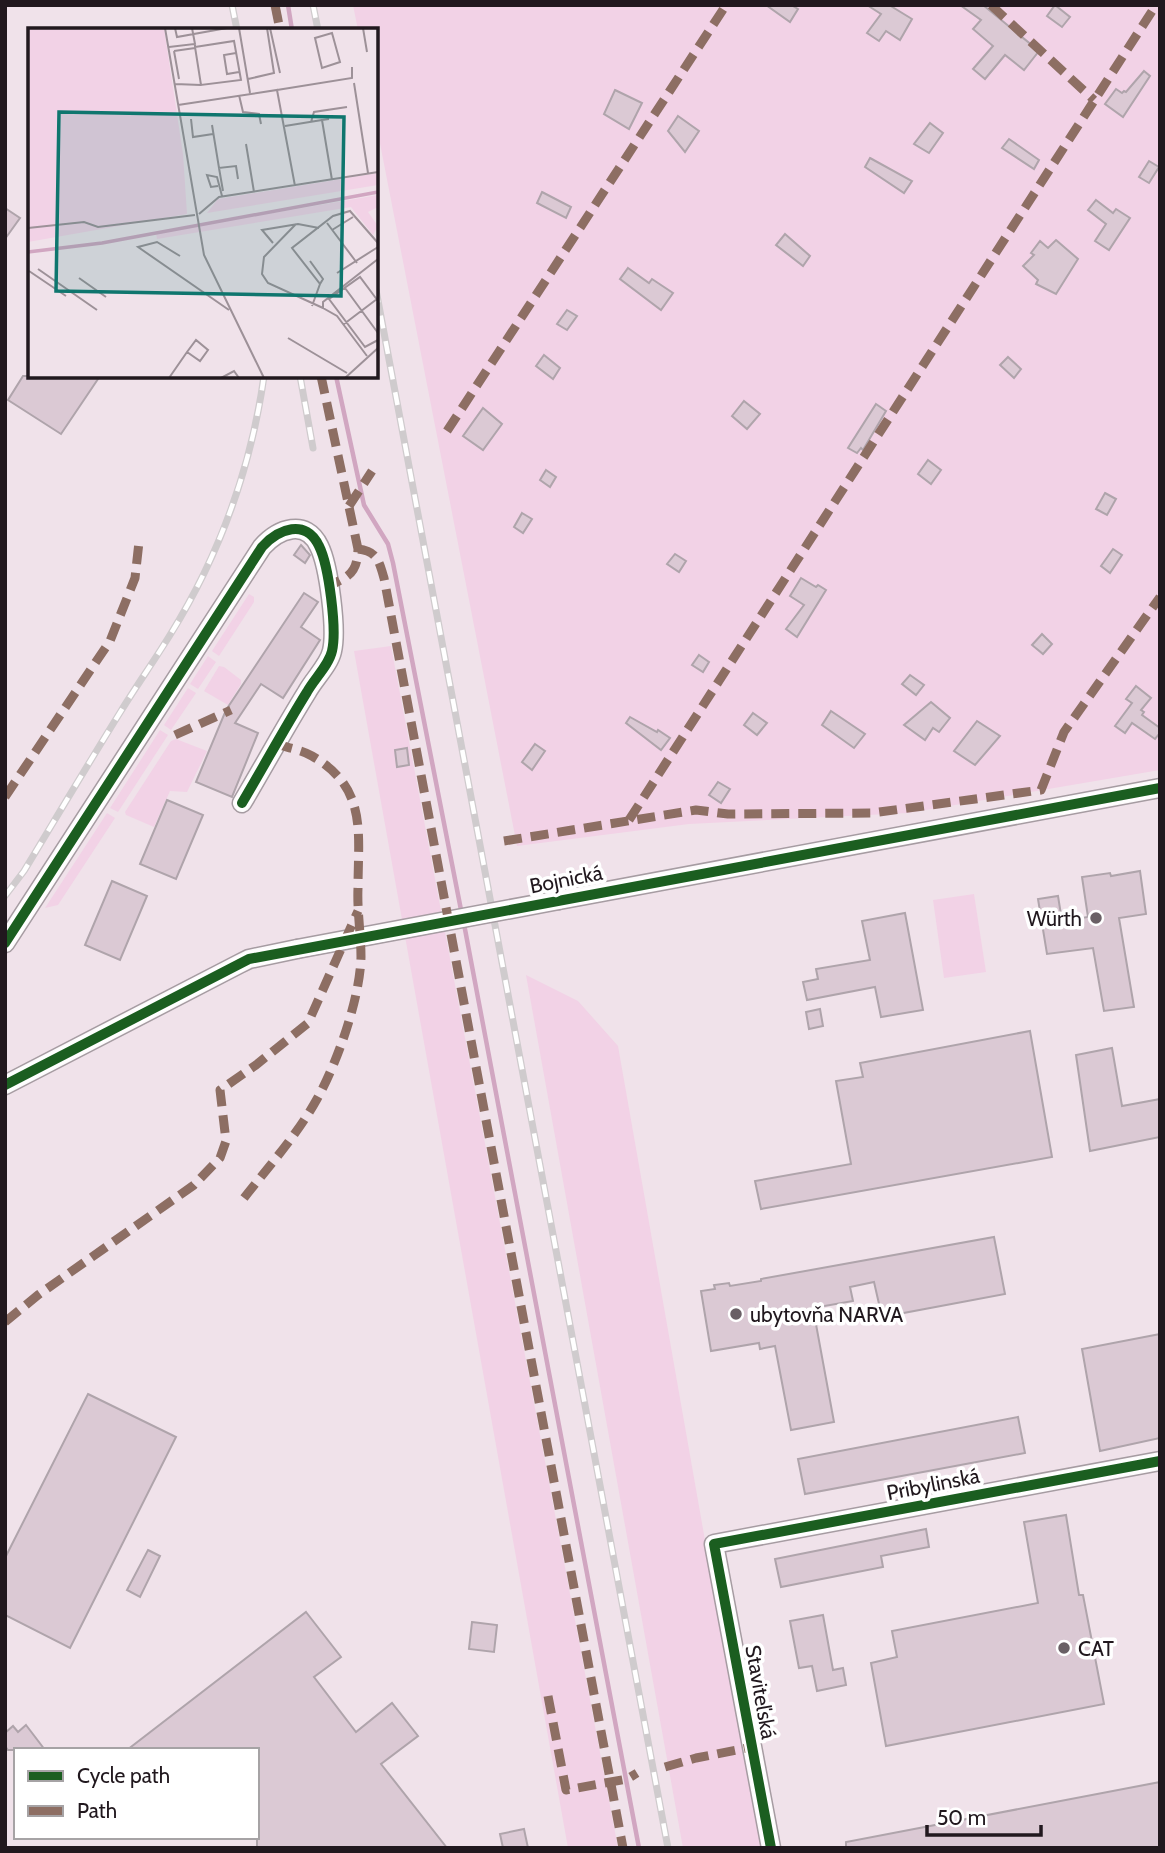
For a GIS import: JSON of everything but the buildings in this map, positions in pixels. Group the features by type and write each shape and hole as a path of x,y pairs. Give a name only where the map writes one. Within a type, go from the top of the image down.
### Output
{"street":[{"path":"5,943 262,547 272,536 284,530 300,530 314,537 321,551 331,599 334,635 332,654 307,690 242,803"},
{"name":"Bojnická","path":"5,1085 249,959 1160,788"},
{"name":"Pribylinská","path":"714,1544 1160,1461"},
{"name":"Staviteľská","path":"714,1544 771,1848"}],"shaded area":[{"path":"353,5 1160,5 1160,770 908,813 689,824 517,846 378,133 378,28 358,28"},
{"path":"249,594 254,597 254,602 219,656 212,651"},
{"path":"391,646 618,1848 568,1848 354,651"},
{"path":"208,656 216,662 198,689 190,684"},
{"path":"219,666 241,680 228,705 204,691"},
{"path":"188,688 196,693 171,730 164,725"},
{"path":"160,730 168,735 118,812 110,808"},
{"path":"176,739 207,751 187,792 170,791 154,827 126,815 125,812 171,741"},
{"path":"107,813 115,818 58,905 45,908"},
{"path":"974,894 986,972 944,978 933,900"},
{"path":"526,975 578,1001 618,1046 762,1848 683,1848"}],"waterway":[{"path":"288,5 292,28"},
{"path":"336,378 364,505 388,544 393,563 462,915"},
{"path":"464,924 639,1848"}],"railway":[{"path":"232,5 237,28"},
{"path":"313,5 318,28"},
{"path":"378,301 668,1848"},
{"path":"5,896 24,871 170,635 204,574 241,478 251,444 264,378"},
{"path":"300,378 313,448"}],"marked path":[{"path":"275,5 280,28"},
{"path":"447,431 726,5"},
{"path":"991,5 1094,100"},
{"path":"629,820 1156,5"},
{"path":"321,378 358,549 356,564 351,573 329,586"},
{"path":"349,506 372,471"},
{"path":"5,797 110,641 135,578 139,542"},
{"path":"358,549 369,552 376,558 384,578 623,1848"},
{"path":"504,841 696,810 728,814 872,813 1041,790 1064,732 1160,597"},
{"path":"175,735 231,710"},
{"path":"244,1198 301,1125 325,1084 352,1011 360,974 359,849 356,813 351,797 343,782 330,769 308,754 277,744"},
{"path":"5,1322 38,1295 194,1185 220,1158 226,1141 220,1090 308,1023 358,911"},
{"path":"548,1696 566,1790 627,1779 637,1773"},
{"path":"665,1767 752,1747"}],"cycle path":[{"path":"5,943 262,547 284,531 299,529 313,537 323,555 333,614 332,651 242,803"},
{"path":"5,1085 249,959 1160,788"},
{"path":"771,1848 714,1544 1160,1461"}],"place":[{"name":"Würth","path":"1096,918"},
{"name":"ubytovňa NARVA","path":"736,1314"},
{"name":"CAT","path":"1064,1648"}]}
